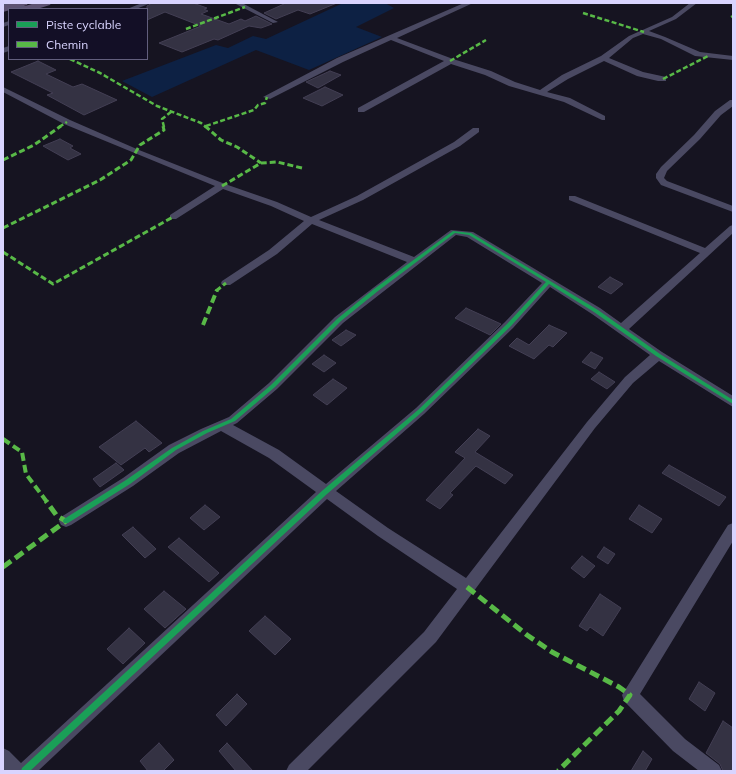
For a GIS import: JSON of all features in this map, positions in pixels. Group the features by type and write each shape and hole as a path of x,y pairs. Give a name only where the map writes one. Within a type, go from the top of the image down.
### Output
{"main road":[{"path":"10,8 46,3"}],"street":[{"path":"133,8 148,3"},
{"path":"237,3 275,22"},
{"path":"447,3 459,7"},
{"path":"267,97 340,60 470,3"},
{"path":"541,92 565,77 604,58 631,37 674,18 694,3"},
{"path":"644,32 663,38 698,54 733,58"},
{"path":"391,38 450,61 488,73 512,84 568,100 602,118"},
{"path":"604,58 640,74 658,80 663,79"},
{"path":"361,110 450,61"},
{"path":"3,89 67,122 222,186 274,204 310,221 415,261"},
{"path":"733,102 718,113 664,169 660,174 660,178 664,183 733,209"},
{"path":"226,283 274,252 310,221 360,198 457,144 476,130"},
{"path":"173,217 222,186"},
{"path":"572,198 707,252"},
{"path":"622,329 733,228"},
{"path":"66,521 128,482 174,449 233,420 258,399 339,320 376,290 454,232 465,232 549,282 622,329 658,355 733,402"},
{"path":"25,771 325,492 397,432 449,384 509,326 549,282"},
{"path":"295,771 430,637 467,586 515,527 596,419 629,380 658,355"},
{"path":"222,426 274,454 325,492 467,586"},
{"path":"713,771 679,745 630,695 733,529"},
{"path":"3,757 17,771"}],"water":[{"path":"343,3 385,3 394,8 356,27 382,37 309,70 256,50 152,97 122,81 216,45 228,48 253,36 266,39"}],"building":[{"path":"152,3 193,3 207,8 204,9 208,11 201,14 229,24 241,19 245,21 256,16 272,24 261,28 249,26 218,40 214,39 182,52 159,43 201,26 165,12 148,20 147,6"},
{"path":"283,3 337,3 310,14 298,10 276,19 264,13 284,4"},
{"path":"38,61 56,70 46,74 73,87 82,84 117,100 84,115 47,95 53,93 11,72"},
{"path":"330,71 341,75 318,88 306,82"},
{"path":"325,87 343,95 322,106 303,98"},
{"path":"60,139 73,146 70,148 81,154 68,160 43,146"},
{"path":"610,277 623,284 611,294 598,287"},
{"path":"466,308 501,324 490,335 455,318"},
{"path":"549,325 567,333 553,347 549,345 534,359 509,346 517,338 529,345"},
{"path":"346,330 356,335 341,346 332,340"},
{"path":"591,352 603,358 595,369 582,362"},
{"path":"324,355 336,363 324,372 312,364"},
{"path":"599,372 615,382 607,389 591,379"},
{"path":"333,379 347,388 327,405 313,395"},
{"path":"136,421 162,443 149,452 145,448 121,465 99,447"},
{"path":"478,429 490,436 475,452 513,475 505,484 476,466 450,493 453,495 440,509 426,500 465,458 455,452"},
{"path":"116,463 124,470 100,487 93,479"},
{"path":"669,465 726,497 719,506 662,473"},
{"path":"205,505 220,517 204,530 190,518"},
{"path":"639,505 662,519 652,533 629,519"},
{"path":"133,527 156,549 145,558 122,535"},
{"path":"179,538 219,573 209,582 168,547"},
{"path":"604,547 615,554 608,564 597,557"},
{"path":"582,556 595,566 584,578 571,568"},
{"path":"164,591 186,609 165,628 144,609"},
{"path":"600,594 621,608 603,636 590,627 587,631 579,626"},
{"path":"265,616 291,639 275,655 249,631"},
{"path":"129,628 145,643 123,664 107,649"},
{"path":"699,682 715,693 705,711 689,699"},
{"path":"237,694 247,704 226,726 216,715"},
{"path":"723,721 733,728 733,771 723,771 720,764 706,753"},
{"path":"159,743 174,760 163,771 148,771 140,761"},
{"path":"227,743 253,771 236,771 219,751"},
{"path":"643,751 652,759 645,771 631,771"}],"marked path":[{"path":"186,29 245,7"},
{"path":"583,13 644,32"},
{"path":"450,61 486,40"},
{"path":"663,79 708,56"},
{"path":"72,60 100,73 157,106 201,123 221,140 237,147 261,163"},
{"path":"206,126 216,124 254,110 258,105 265,103 267,97"},
{"path":"3,228 77,190 100,180 131,160 140,145 147,139 164,130 162,119 171,112"},
{"path":"3,160 34,145 67,122"},
{"path":"222,186 261,163 277,162 302,168"},
{"path":"3,252 53,284 173,217"},
{"path":"203,325 216,291 226,283"},
{"path":"3,439 22,452 26,474 57,516 66,521 3,567"},
{"path":"467,587 527,635 552,652 619,687 630,695 619,711 558,771"}],"cycle path":[{"path":"66,521 128,482 174,449 205,432 233,420 273,386 339,320 376,290 454,232 470,234 549,282 596,311 658,355 733,402"},
{"path":"25,771 325,492 420,411 509,325 549,282"}]}
